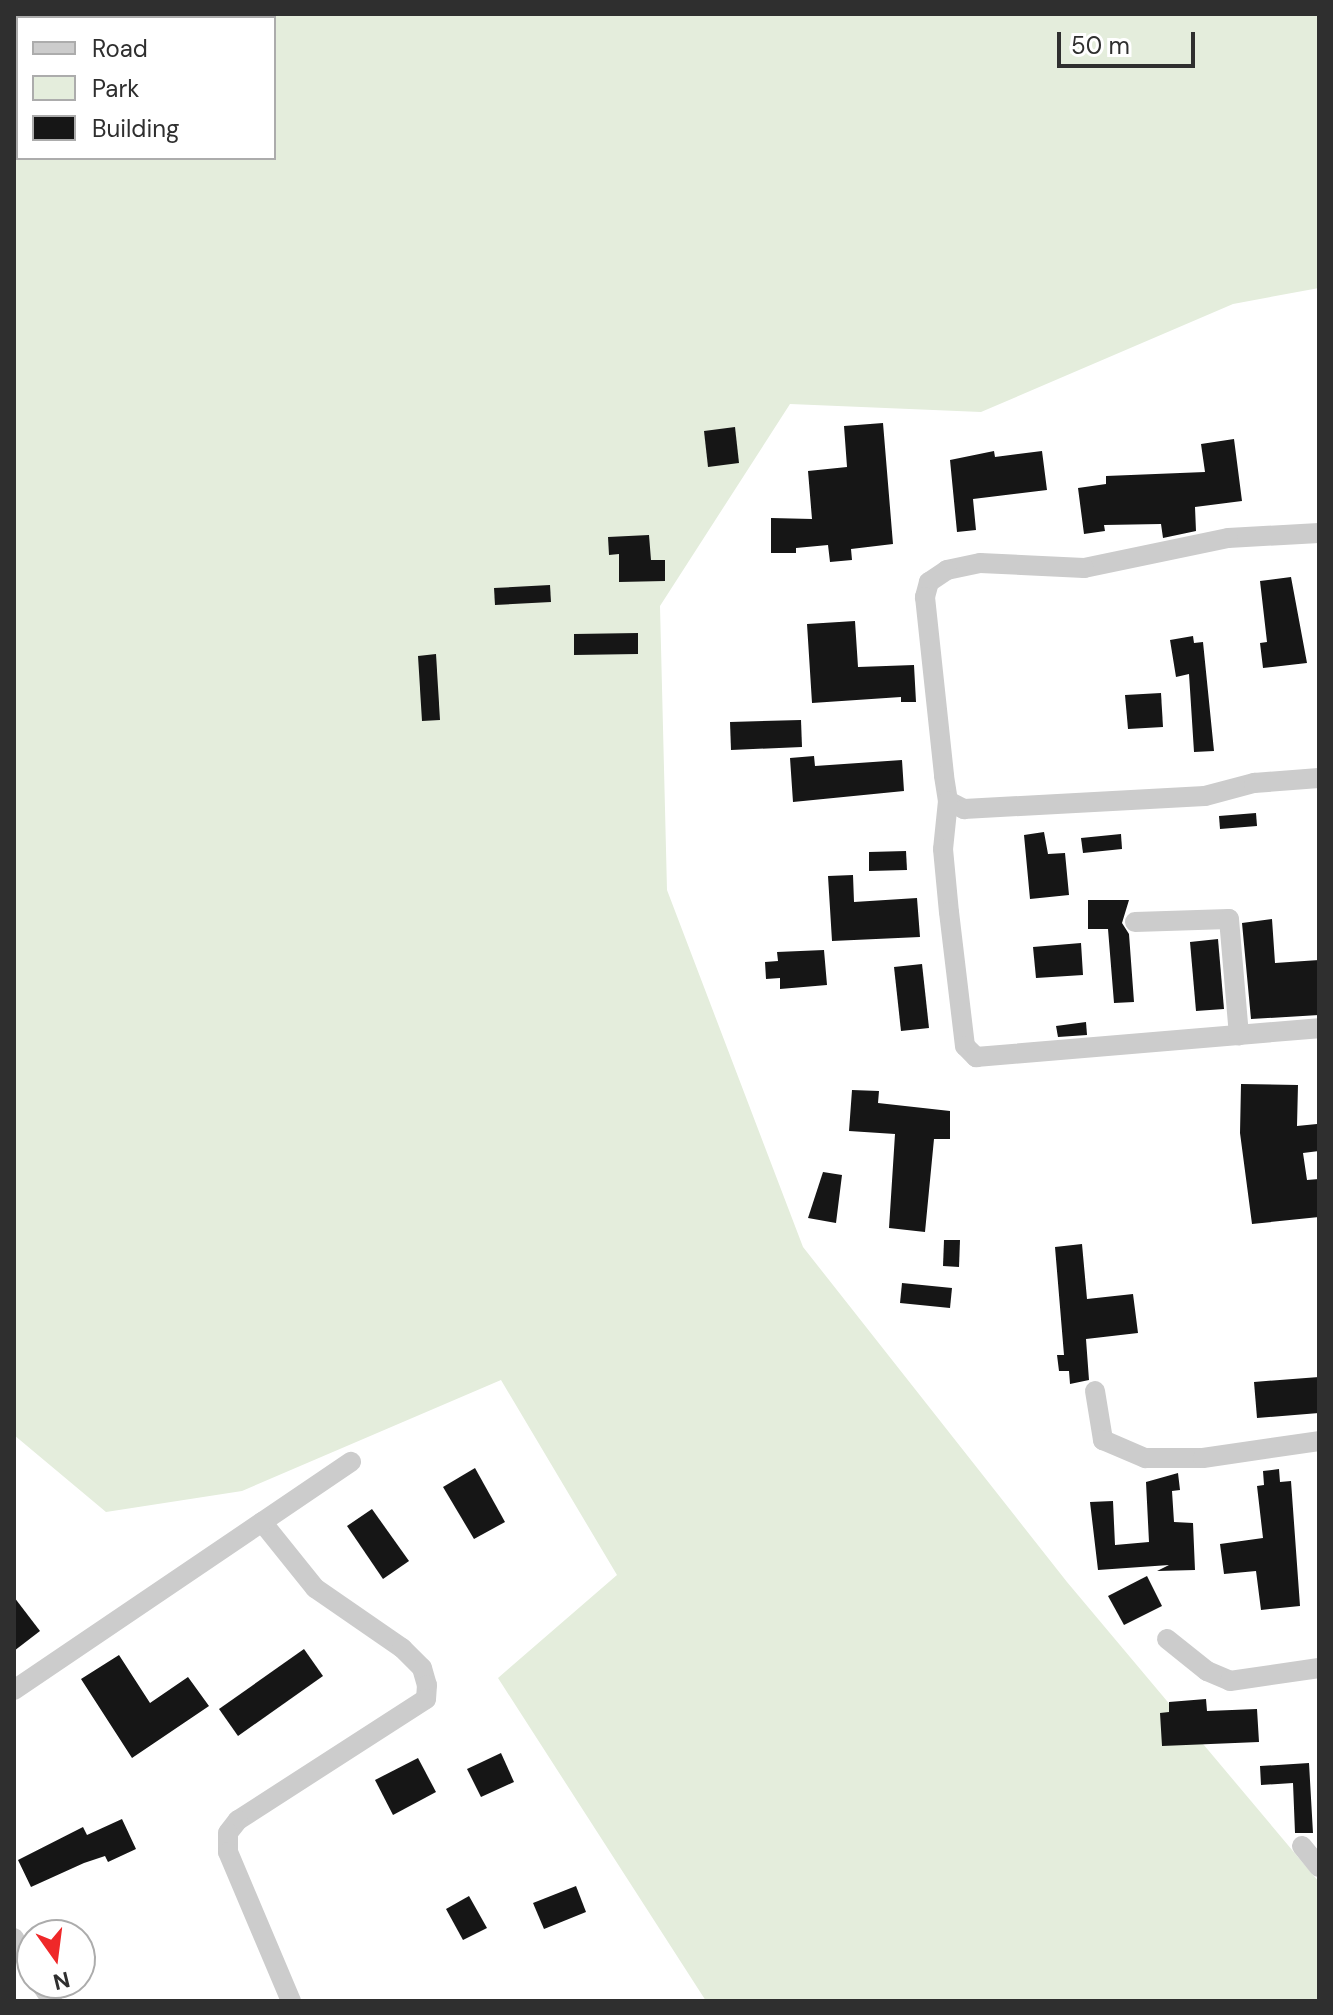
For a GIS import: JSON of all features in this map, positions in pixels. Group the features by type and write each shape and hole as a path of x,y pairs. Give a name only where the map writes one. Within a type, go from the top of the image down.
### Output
{"street":[{"path":"1319,533 1228,538 1084,568 980,563 947,570 929,582 928,644 948,801 943,849 949,912 965,1046 976,1057 1319,1028"},
{"path":"948,801 964,809 997,810 1205,796 1254,783 1319,778"},
{"path":"1135,922 1229,919 1239,1036"},
{"path":"1095,1391 1103,1440 1145,1458 1203,1458 1319,1441"},
{"path":"14,1690 351,1462"},
{"path":"262,1522 315,1588 402,1648 422,1668 427,1685 426,1699 238,1820 228,1833 228,1852 291,2001"},
{"path":"1167,1639 1207,1671 1230,1681 1319,1668"},
{"path":"1302,1846 1319,1867"}],"green space":[{"path":"14,14 1319,14 1319,288 1233,304 981,412 790,404 660,606 667,890 803,1247 1067,1582 1319,1882 1319,2001 706,2001 498,1678 617,1575 501,1380 242,1491 106,1512 14,1435"}],"building":[{"path":"883,423 893,544 851,549 852,560 830,562 828,545 796,548 796,553 771,553 771,518 812,519 808,471 847,467 844,426"},
{"path":"735,427 739,463 708,467 704,431"},
{"path":"1234,439 1242,501 1195,507 1196,531 1163,538 1161,524 1104,525 1105,531 1084,534 1078,488 1106,484 1106,476 1205,472 1201,444"},
{"path":"994,451 995,457 1042,451 1047,490 973,499 976,530 957,532 950,460"},
{"path":"649,535 651,560 665,560 665,581 619,582 619,554 609,555 608,537"},
{"path":"1291,577 1307,663 1263,668 1260,643 1267,642 1260,581"},
{"path":"550,585 551,602 495,605 494,588"},
{"path":"855,621 858,667 914,665 916,702 901,702 901,697 812,703 807,624"},
{"path":"638,633 638,654 574,655 574,634"},
{"path":"1193,636 1194,643 1203,642 1214,751 1194,752 1189,674 1176,677 1170,640"},
{"path":"436,654 440,720 422,721 418,656"},
{"path":"1161,693 1163,727 1128,729 1125,695"},
{"path":"801,720 802,747 731,750 730,722"},
{"path":"814,756 815,766 902,760 904,791 793,802 790,758"},
{"path":"1256,813 1257,826 1220,829 1219,816"},
{"path":"1044,832 1048,854 1065,853 1069,895 1030,899 1024,835"},
{"path":"1121,834 1122,849 1083,853 1081,838"},
{"path":"906,851 907,870 869,871 869,852"},
{"path":"853,875 854,902 917,898 920,937 832,941 828,876"},
{"path":"1088,900 1129,900 1122,923 1129,934 1134,1002 1114,1003 1108,929 1088,929"},
{"path":"1272,919 1275,963 1319,960 1319,1015 1251,1019 1242,923"},
{"path":"1218,939 1224,1009 1196,1011 1190,942"},
{"path":"1081,943 1083,975 1036,978 1033,947"},
{"path":"824,950 827,985 780,989 780,978 766,979 765,962 778,961 777,952"},
{"path":"922,964 929,1028 901,1031 894,967"},
{"path":"1086,1022 1087,1035 1058,1037 1056,1026"},
{"path":"1241,1084 1298,1085 1297,1126 1317,1124 1319,1151 1303,1153 1307,1180 1319,1179 1319,1217 1252,1224 1240,1133"},
{"path":"852,1090 879,1091 878,1103 950,1111 950,1139 934,1139 925,1232 889,1228 895,1134 849,1131"},
{"path":"823,1172 842,1175 836,1223 808,1218"},
{"path":"944,1240 960,1240 959,1267 943,1266"},
{"path":"1082,1244 1087,1299 1133,1294 1138,1333 1086,1339 1089,1380 1070,1384 1069,1371 1059,1371 1057,1355 1064,1355 1055,1247"},
{"path":"902,1283 952,1288 950,1308 900,1303"},
{"path":"1319,1377 1319,1413 1257,1418 1254,1382"},
{"path":"475,1468 505,1522 474,1539 443,1487"},
{"path":"1279,1469 1280,1482 1291,1481 1300,1606 1261,1610 1256,1571 1224,1574 1220,1544 1263,1538 1257,1486 1264,1485 1263,1471"},
{"path":"1178,1473 1180,1490 1172,1491 1174,1522 1193,1523 1195,1570 1157,1571 1169,1565 1098,1570 1090,1502 1113,1501 1115,1545 1149,1542 1146,1482"},
{"path":"372,1509 409,1561 383,1579 347,1526"},
{"path":"1147,1576 1162,1606 1124,1625 1108,1596"},
{"path":"14,1597 40,1631 14,1651"},
{"path":"304,1649 323,1676 238,1736 219,1709"},
{"path":"119,1655 150,1703 188,1677 209,1706 132,1758 81,1679"},
{"path":"1206,1699 1207,1711 1257,1709 1259,1742 1162,1746 1160,1713 1169,1712 1169,1702"},
{"path":"501,1753 514,1782 481,1797 467,1769"},
{"path":"418,1758 436,1792 393,1815 375,1780"},
{"path":"1309,1763 1313,1833 1295,1833 1293,1783 1261,1785 1260,1766"},
{"path":"122,1819 136,1849 108,1862 105,1856 84,1863 31,1887 18,1860 83,1827 87,1835"},
{"path":"576,1886 586,1912 544,1929 533,1903"},
{"path":"469,1896 487,1928 463,1940 446,1909"}]}
